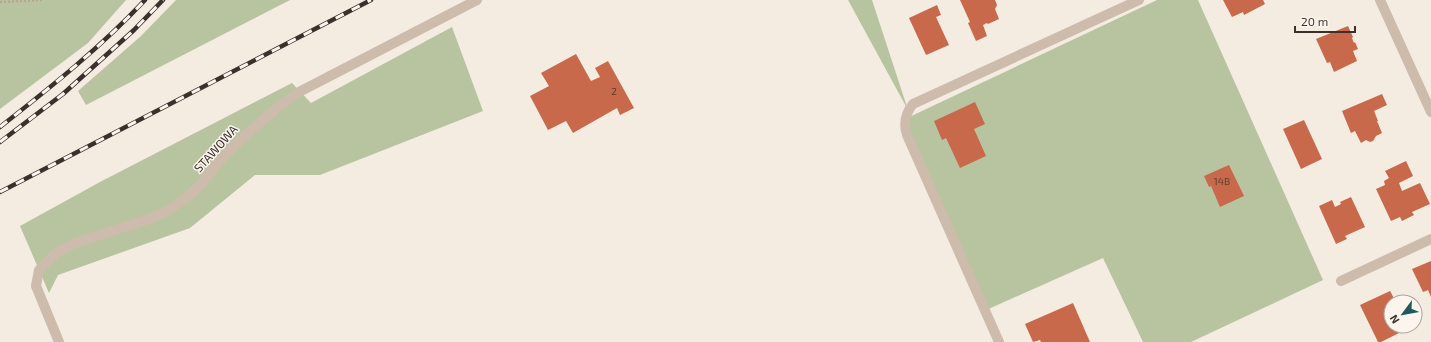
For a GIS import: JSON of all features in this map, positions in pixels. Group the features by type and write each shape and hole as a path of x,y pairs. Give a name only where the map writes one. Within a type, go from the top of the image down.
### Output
{"street":[{"name":"STAWOWA","path":"59,342 36,286 39,270 56,253 75,243 152,218 169,210 186,198 202,183 238,142 279,106 340,70 477,0"},
{"path":"999,342 907,135 905,119 908,111 913,104 1139,0"},
{"path":"1380,0 1431,112"},
{"path":"1341,281 1431,238"}],"path":[{"path":"0,2 44,0"}],"green space":[{"path":"0,0 126,0 88,43 0,109"},
{"path":"176,0 290,0 86,105 78,91 141,36"},
{"path":"848,0 872,0 908,110"},
{"path":"1157,0 1198,0 1323,280 1191,342 1143,342 1103,258 984,311 905,119"},
{"path":"452,27 483,111 320,175 255,175 190,228 58,275 49,293 20,226 100,182 292,83 311,103"}],"building":[{"path":"960,0 995,0 997,5 995,9 999,19 983,25 987,36 976,41 968,23 970,22"},
{"path":"1223,0 1263,0 1265,4 1244,15 1243,12 1232,17"},
{"path":"937,5 941,15 936,17 949,45 926,55 909,18"},
{"path":"1348,26 1354,43 1355,42 1358,49 1353,51 1357,61 1334,72 1330,62 1327,63 1316,39"},
{"path":"576,54 591,81 600,77 595,68 608,61 634,108 620,115 617,108 573,133 566,121 548,130 530,96 549,86 541,73"},
{"path":"1382,94 1387,105 1374,111 1382,133 1376,136 1373,141 1370,142 1366,140 1361,143 1355,131 1351,133 1342,111"},
{"path":"975,102 985,124 974,129 986,156 960,168 946,138 942,140 934,121"},
{"path":"1304,120 1322,159 1301,169 1283,129"},
{"path":"1406,161 1413,176 1399,183 1402,191 1420,183 1430,204 1412,212 1414,215 1402,221 1400,217 1391,221 1376,189 1385,185 1384,181 1389,178 1385,171"},
{"path":"1229,165 1244,196 1220,207 1211,186 1209,187 1204,176"},
{"path":"1351,197 1365,227 1345,236 1347,239 1336,244 1319,206 1332,200 1335,207 1341,204 1340,202"},
{"path":"1431,261 1431,297 1428,290 1423,292 1412,269"},
{"path":"1390,291 1392,294 1384,294"},
{"path":"1383,294 1383,334 1397,334 1378,342 1360,305"},
{"path":"1073,303 1090,342 1041,342 1040,340 1033,342 1025,324"}],"railway":[{"path":"0,127 57,82 111,34 145,0"},
{"path":"0,142 63,94 134,30 163,0"},
{"path":"0,192 371,0"}]}
